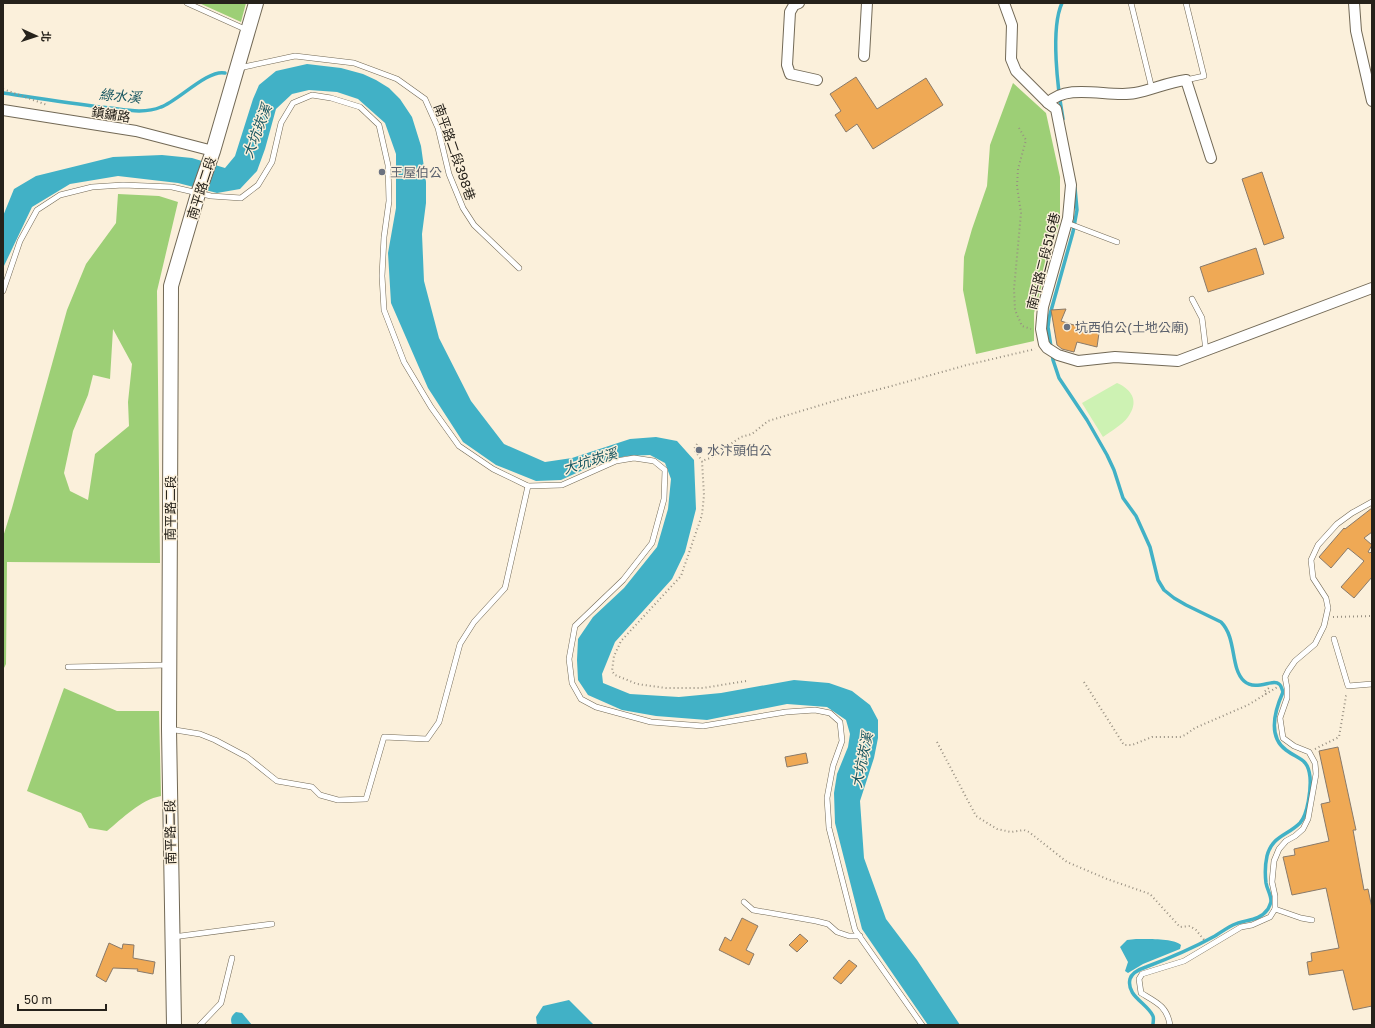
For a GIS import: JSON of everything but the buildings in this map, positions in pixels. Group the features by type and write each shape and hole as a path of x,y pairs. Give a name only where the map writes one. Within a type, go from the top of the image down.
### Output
{"street":[{"name":"南平路二段","path":"174,1025 169,729 171,286 198,193 238,68 256,3"},
{"path":"799,3 794,5 790,12 786,65 790,74 817,80"},
{"path":"864,56 868,3"},
{"name":"南平路二段516巷","path":"1004,3 1012,25 1012,59 1016,71 1050,100 1056,109 1070,185 1067,223 1043,307 1042,332 1046,346"},
{"path":"1354,3 1356,31 1372,101"},
{"path":"1050,100 1069,92 1133,93 1186,80 1211,158"},
{"name":"鎮鏞路","path":"3,110 136,131 211,155"},
{"path":"1046,346 1058,355 1078,361 1115,357 1178,361 1372,288"}],"lane":[{"path":"187,3 248,30"},
{"path":"1131,3 1152,89"},
{"path":"1186,3 1204,76 1186,80"},
{"name":"南平路二段398巷","path":"238,68 295,56 354,62 397,79 425,99 438,128 449,174 463,208 474,226 519,268"},
{"path":"3,291 20,241 37,210 60,195 92,187 123,185 172,187 198,193 241,198 258,185 272,162 281,123 293,103 312,95 331,98 360,107 379,125 388,166 389,201 384,237 382,276 384,310 404,362 431,407 459,446 493,469 528,486 562,485 616,461 634,458 654,461 665,470 664,499 652,543 624,580 575,626 569,659 572,683 580,699 596,707 651,722 703,726 786,712 816,710 830,713 840,722 842,741 832,766 827,798 829,828 855,930 922,1025"},
{"path":"1067,223 1117,242"},
{"path":"1192,299 1202,318 1206,351"},
{"path":"169,729 200,734 215,740 247,757 277,781 312,787 320,795 338,800 366,798 384,737 427,739 439,722 460,644 474,622 505,588 528,486"},
{"path":"1170,1025 1169,1017 1163,1006 1141,993 1138,979 1142,974 1184,961 1241,927 1252,925 1270,917 1275,909 1275,896 1272,882 1274,861 1279,849 1286,841 1303,829 1308,818 1316,774 1315,763 1309,752 1294,746 1283,738 1280,718 1286,698 1287,688 1285,678 1288,670 1295,661 1315,644 1324,626 1328,608 1326,598 1313,578 1311,560 1318,544 1337,524 1352,513 1372,502"},
{"path":"1334,640 1348,686 1372,684"},
{"path":"68,667 169,665"},
{"path":"744,902 753,910 816,921 828,924 838,932 849,936 860,936"},
{"path":"1275,909 1301,918 1312,920"},
{"path":"172,937 272,924"},
{"path":"200,1025 221,1003 232,958"}],"path":[{"path":"3,89 49,106 45,117"},
{"path":"1019,128 1026,140 1018,169 1021,213 1014,289 1015,310 1022,326 1042,332"},
{"path":"702,461 710,458 741,437 752,434 768,421 967,364 1046,346"},
{"path":"697,444 694,449 698,452 702,461 704,473 702,516 681,576 620,641 614,656 612,671 615,675 637,684 666,688 703,688 746,681"},
{"path":"1326,618 1372,616"},
{"path":"1084,682 1124,745 1132,745 1152,737 1180,737 1195,728 1248,705 1274,689"},
{"path":"1309,752 1339,737 1346,696 1353,686"},
{"path":"1266,694 1264,692 1270,687"},
{"path":"937,742 976,816 997,829 1011,832 1024,830 1029,832 1067,862 1107,879 1150,894 1180,927 1190,926 1203,938"}],"green space":[{"path":"199,3 246,3 241,22"},
{"path":"1013,83 1046,113 1060,177 1060,220 1034,313 1034,341 976,354 963,290 964,257 987,186 990,145"},
{"path":"118,194 159,196 178,202 157,291 160,563 7,562 6,664 3,670 3,537 67,310 86,264 116,223","holes":["113,329 132,364 128,402 129,426 95,454 88,500 70,491 64,473 73,431 88,395 93,375 110,379"]},
{"path":"1117,383 1127,389 1133,397 1133,406 1126,420 1103,437 1082,403"},
{"path":"64,688 117,711 159,711 161,796 139,805 107,831 89,828 81,813 27,791"}],"water":[{"name":"大坑崁溪","path":"307,64 341,68 363,74 376,80 389,88 400,99 412,117 421,146 426,182 426,203 422,234 424,281 439,338 471,401 504,444 545,462 572,458 630,439 656,437 677,441 694,460 696,509 685,552 672,579 615,642 602,674 603,683 630,694 679,697 721,693 794,680 829,683 852,691 870,705 878,720 878,738 874,758 860,801 864,858 886,919 917,960 960,1025 928,1025 862,929 835,823 834,793 837,774 848,747 850,734 846,720 827,707 787,704 707,720 656,716 622,710 588,695 578,680 578,639 593,617 624,588 657,547 668,509 671,479 665,463 650,455 626,456 594,465 561,480 536,481 496,465 463,442 428,388 391,303 388,253 396,208 396,154 385,123 358,99 337,92 309,90 292,94 276,109 265,149 257,171 240,189 217,193 178,183 118,176 70,184 32,207 3,268 3,216 14,189 36,176 113,157 162,155 192,158 225,168 235,156 253,99 259,85 276,71"},
{"path":"1127,940 1166,940 1181,945 1180,949 1143,964 1128,973 1125,971 1128,962 1120,947"},
{"path":"569,1000 594,1025 537,1025 536,1017 543,1006"},
{"path":"236,1012 242,1013 252,1025 232,1025 231,1018"}],"waterway":[{"path":"1062,3 1058,14 1056,28 1056,60 1063,119"},
{"name":"綠水溪","path":"3,93 122,110 149,110 168,104 210,76 218,73 225,73"},
{"path":"1075,188 1077,210 1073,232 1049,318 1048,327 1053,360 1059,378 1087,420 1107,455 1114,470 1123,498 1136,516 1150,547 1158,580 1164,590 1186,605 1221,622 1229,636 1237,669 1244,681 1254,685 1273,683 1280,685 1283,692 1275,715 1274,722 1276,738 1286,750 1305,763 1310,777 1308,801 1303,819 1295,827 1276,840 1269,849 1266,866 1266,880 1271,901 1268,909 1256,918 1233,925 1190,949 1139,970 1131,977 1131,990 1150,1011 1153,1017 1153,1025"}],"place":[{"name":"王屋伯公","path":"382,172"},
{"name":"坑西伯公(土地公廟)","path":"1067,327"},
{"name":"水汴頭伯公","path":"699,450"}]}
